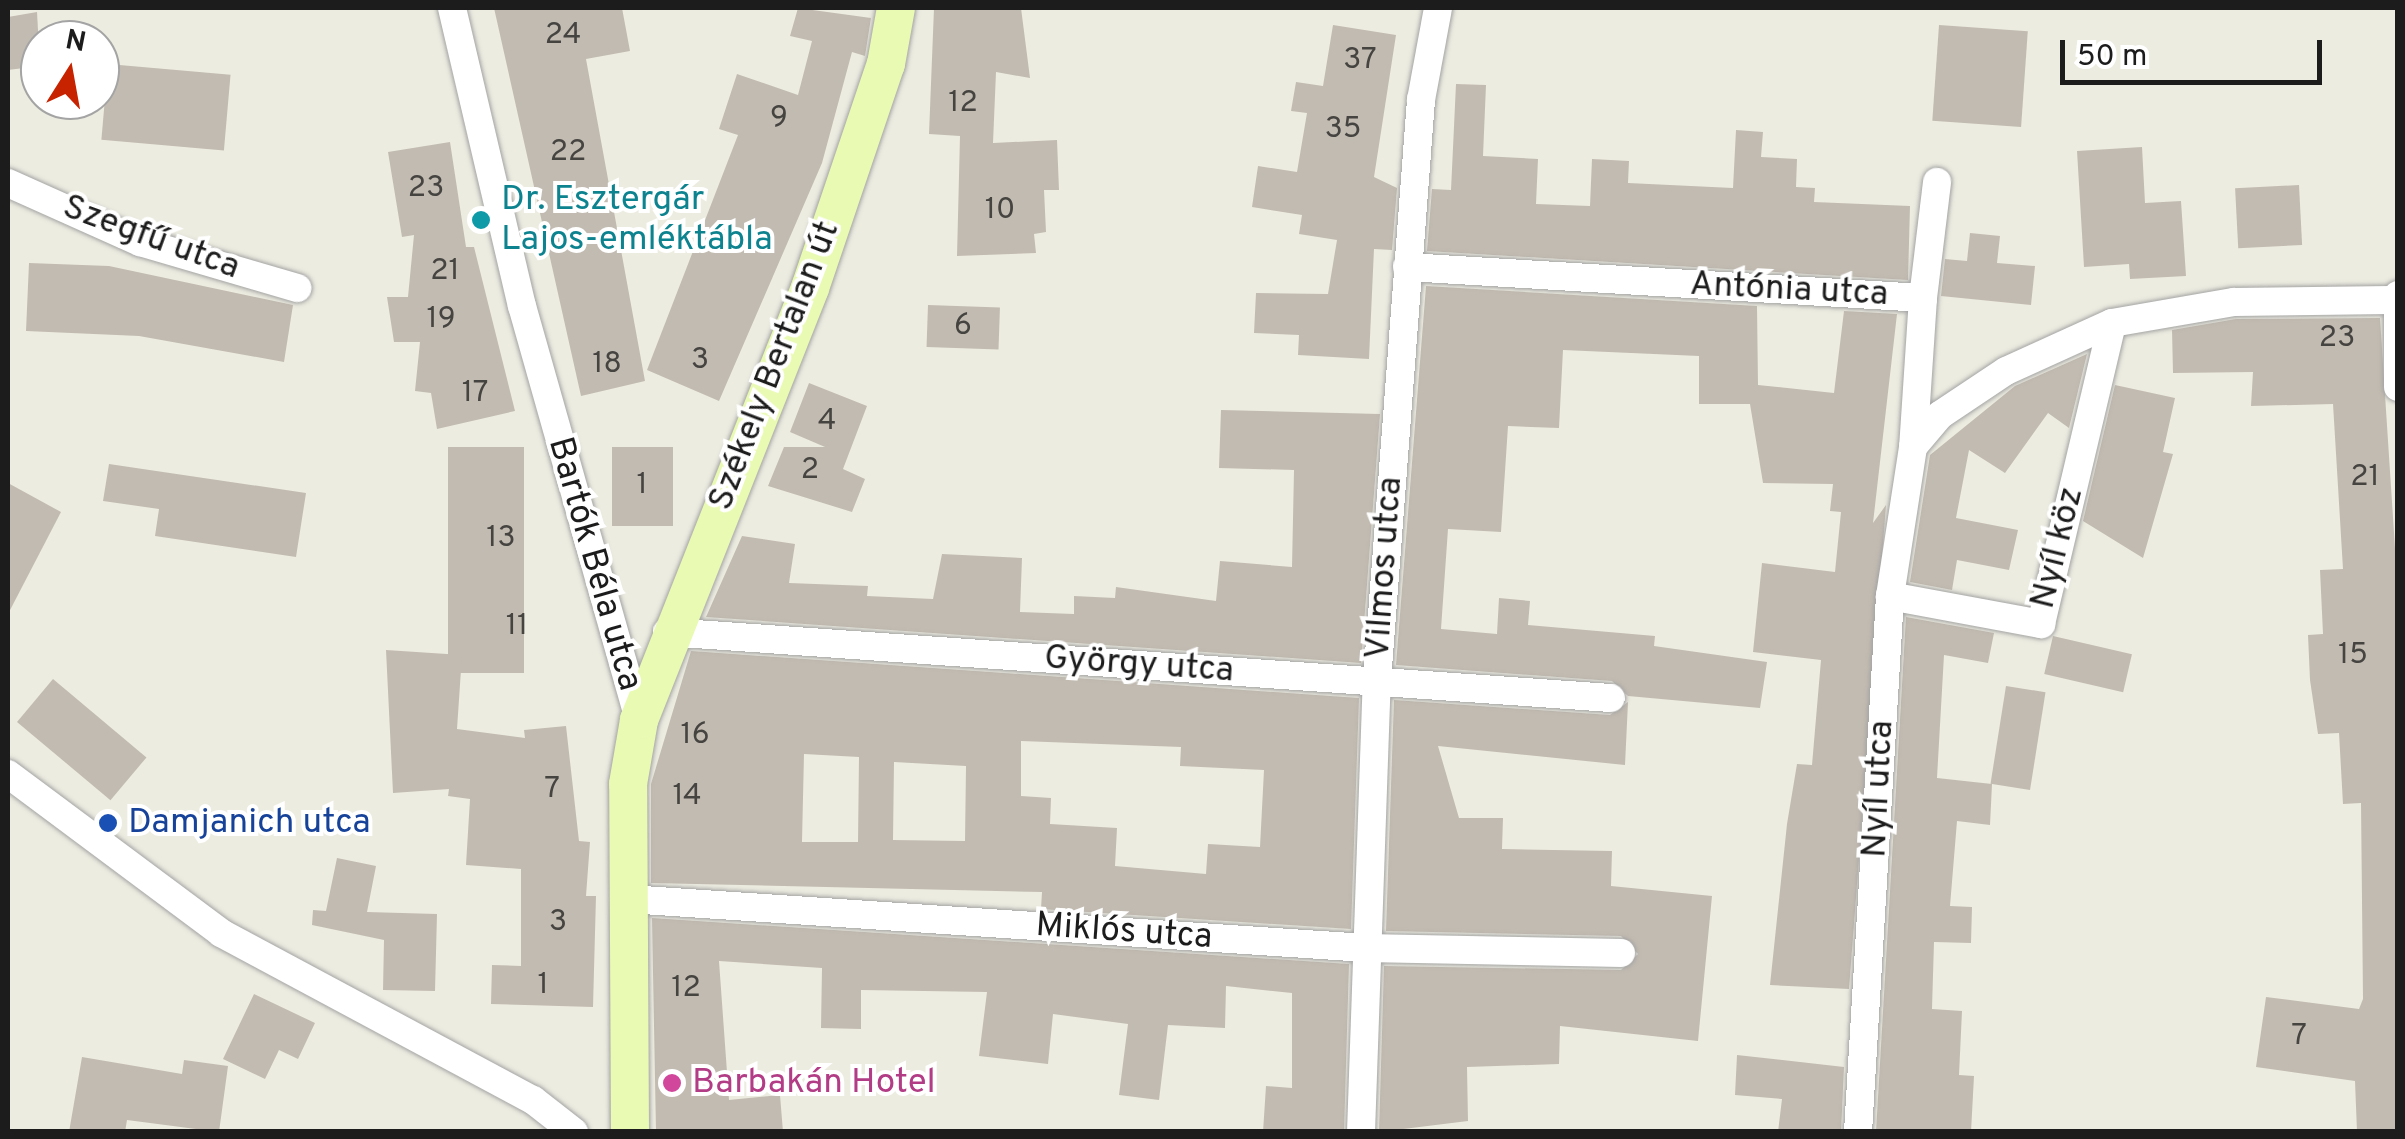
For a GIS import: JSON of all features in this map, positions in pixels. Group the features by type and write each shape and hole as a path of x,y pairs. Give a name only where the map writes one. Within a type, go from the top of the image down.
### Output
{"street":[{"name":"Bartók Béla utca","path":"452,8 522,306 639,720 628,899 630,1132"},
{"name":"Székely Bertalan út","path":"639,720 666,632 810,288 886,64 896,8"},
{"name":"Vilmos utca","path":"1361,1132 1377,682 1407,268 1438,8"},
{"path":"1923,298 1937,182"},
{"name":"Szegfű utca","path":"8,183 140,242 297,288"},
{"name":"Antónia utca","path":"1407,268 1923,298 1913,447"},
{"path":"1913,447 1962,399 2112,323 2234,302 2394,298 2398,386"},
{"name":"Nyíl köz","path":"1890,596 2041,624 2112,323"},
{"path":"1920,350 1962,399"},
{"name":"Nyíl utca","path":"1858,1132 1890,596 1913,447"},
{"name":"György utca","path":"666,632 1611,698"},
{"path":"8,774 221,933 533,1100 574,1132"},
{"name":"Miklós utca","path":"628,899 1366,948 1621,953"}],"building":[{"path":"494,8 622,8 630,51 586,59 645,381 581,396"},
{"path":"798,8 871,18 865,56 852,52 822,163 719,401 647,370 738,135 719,129 737,74 798,95 812,41 790,36"},
{"path":"934,8 1021,8 1030,78 996,72 993,143 1057,140 1059,190 1044,190 1046,232 1034,234 1036,253 957,256 960,136 929,134"},
{"path":"37,12 37,20 20,20 20,68 8,70 8,17"},
{"path":"1333,25 1396,35 1374,177 1397,188 1392,250 1374,249 1369,359 1298,355 1299,335 1254,333 1256,293 1328,294 1337,240 1299,234 1302,215 1252,207 1258,166 1297,172 1307,113 1291,111 1296,82 1323,86"},
{"path":"1939,25 2028,31 2021,127 1932,121"},
{"path":"120,65 231,75 224,150 101,140 103,120 120,120"},
{"path":"1456,84 1486,85 1483,156 1538,159 1536,204 1590,206 1592,159 1629,161 1628,183 1733,188 1736,130 1763,132 1761,157 1797,159 1796,187 1815,188 1814,202 1910,206 1908,280 1427,251 1432,189 1451,190"},
{"path":"450,142 466,247 474,247 515,411 437,429 431,393 415,391 420,342 394,342 387,297 408,297 414,235 402,237 388,152"},
{"path":"2142,147 2145,203 2181,201 2186,276 2130,279 2129,264 2084,267 2077,151"},
{"path":"2299,185 2302,245 2238,248 2235,188"},
{"path":"1970,233 2000,236 1997,263 2035,266 2031,305 1941,296 1945,259 1967,261"},
{"path":"29,263 109,266 293,305 284,362 139,336 26,331"},
{"path":"1426,286 1757,306 1758,385 1834,393 1844,311 1897,314 1873,523 1886,505 1849,989 1770,985 1787,824 1797,764 1812,765 1821,660 1753,652 1762,563 1835,572 1841,512 1830,511 1833,484 1763,483 1750,404 1699,404 1699,356 1563,350 1559,428 1508,426 1501,532 1448,529 1441,629 1497,634 1499,598 1530,601 1528,625 1655,636 1654,646 1767,662 1760,708 1628,696 1612,681 1396,665"},
{"path":"928,305 1000,308 998,349 927,347"},
{"path":"2380,318 2398,594 2398,1132 2357,1132 2355,1081 2256,1067 2266,997 2359,1009 2363,999 2361,803 2343,804 2339,733 2318,734 2310,680 2308,635 2323,634 2320,570 2343,569 2333,404 2251,406 2253,372 2173,373 2172,330 2236,319"},
{"path":"2087,354 2069,428 2048,413 2005,473 1969,450 1956,518 2018,530 2009,570 1957,560 1952,590 1910,582 1930,455 2015,386"},
{"path":"809,383 867,406 843,469 865,479 852,512 768,486 784,447 825,447 790,432"},
{"path":"2115,385 2175,398 2163,452 2173,454 2143,558 2083,521"},
{"path":"1221,410 1380,414 1361,663 706,617 742,536 795,544 789,583 868,586 867,596 933,599 942,554 1022,558 1020,612 1074,614 1074,596 1115,598 1116,587 1216,601 1220,561 1292,567 1294,470 1219,468"},
{"path":"448,447 524,447 524,673 448,673"},
{"path":"612,447 673,447 673,526 612,526"},
{"path":"109,464 306,493 296,557 155,536 159,509 103,501"},
{"path":"8,483 61,512 8,614"},
{"path":"1906,617 1994,633 1988,663 1944,655 1937,778 1992,784 1990,825 1957,821 1950,906 1972,907 1971,943 1934,942 1932,1009 1962,1011 1959,1075 1974,1076 1971,1132 1876,1132"},
{"path":"2053,636 2132,654 2123,692 2044,674"},
{"path":"386,650 462,655 457,729 525,738 524,730 566,726 579,841 590,842 586,896 596,896 593,1007 491,1004 492,965 521,966 521,869 466,865 470,799 448,796 449,789 393,793"},
{"path":"691,651 1359,698 1351,929 1041,909 1042,892 651,883 651,784","holes":["1021,741 1181,747 1180,766 1264,770 1260,847 1208,844 1206,874 1115,866 1117,828 1050,824 1051,798 1021,796","804,754 859,757 858,842 802,842","894,762 966,766 965,841 893,840"]},
{"path":"53,679 146,757 110,800 17,722"},
{"path":"2006,686 2046,692 2030,790 1991,784"},
{"path":"1394,700 1610,715 1628,702 1625,765 1438,746 1459,818 1503,818 1502,849 1612,851 1611,886 1712,896 1698,1041 1560,1026 1559,1064 1467,1067 1468,1121 1379,1132 1384,966 1621,970 1638,954 1621,936 1386,931"},
{"path":"337,858 376,866 367,912 437,914 435,991 383,990 384,940 312,925 313,910 326,911"},
{"path":"652,918 1349,964 1344,1132 1263,1132 1266,1086 1292,1088 1292,993 1226,986 1225,1028 1168,1025 1159,1100 1119,1095 1128,1024 1053,1014 1048,1064 979,1056 987,992 861,990 861,1029 821,1028 822,968 719,961 729,1100 780,1095 783,1132 656,1132"},
{"path":"254,994 315,1023 298,1059 279,1050 265,1079 223,1059"},
{"path":"1737,1055 1844,1067 1841,1132 1778,1132 1782,1099 1735,1095"},
{"path":"82,1057 182,1074 184,1060 228,1066 219,1132 127,1120 125,1132 69,1132"}],"place":[{"name":"Dr. Esztergár Lajos-emléktábla","path":"481,220"},
{"name":"Damjanich utca","path":"108,823"},
{"name":"Barbakán Hotel","path":"672,1083"}]}
